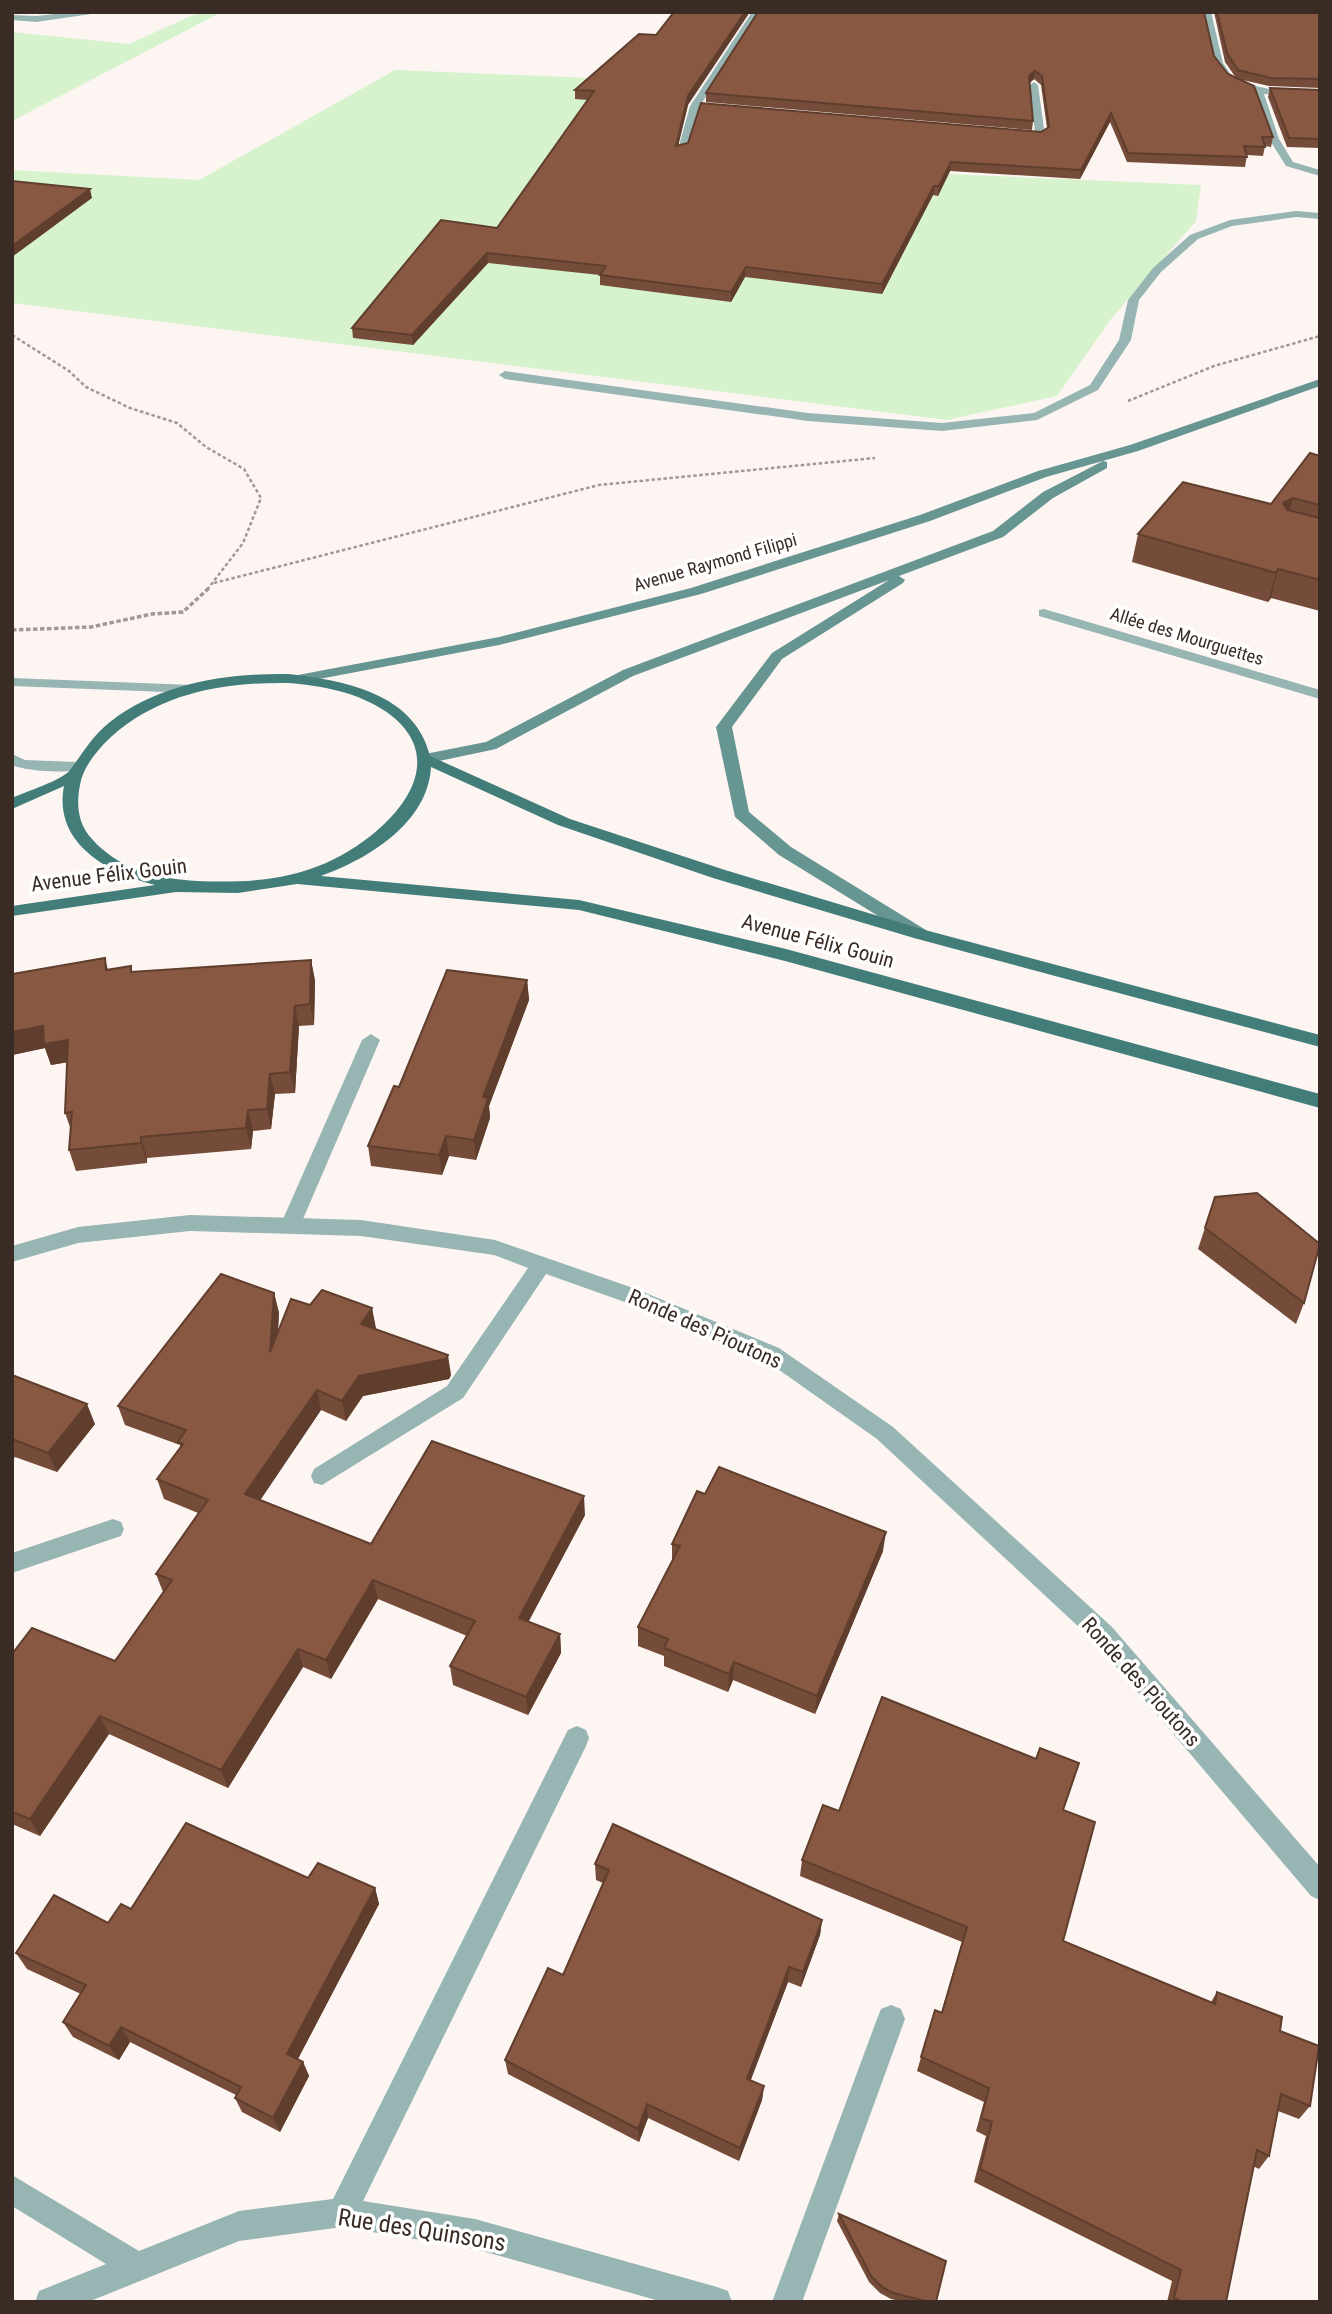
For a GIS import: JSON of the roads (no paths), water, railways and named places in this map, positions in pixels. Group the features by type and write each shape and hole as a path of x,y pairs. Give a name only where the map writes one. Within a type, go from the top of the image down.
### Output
{"main road":[{"name":"Avenue Raymond Filippi","path":"298,679 499,640 695,591 925,518 1042,474 1134,448 1320,382"},
{"name":"Avenue Raymond Filippi","path":"425,759 491,746 628,673 826,596 925,563 998,534 1048,495 1134,448"},
{"name":"Avenue Raymond Filippi","path":"920,934 785,851 741,814 724,727 778,656 925,563"},
{"path":"12,804 74,772 103,733 139,709 192,689 244,679 298,679 351,689 376,700 398,714 416,735 425,759"},
{"name":"Avenue Félix Gouin","path":"12,911 184,886 239,888 294,879 353,857 395,828 419,794 425,759 564,822 719,874 920,934 1320,1041"},
{"path":"74,772 68,808 83,841 108,862 142,877 184,886"},
{"name":"Avenue Félix Gouin","path":"294,879 579,905 786,955 1320,1101"}],"street":[{"path":"12,17 36,19 102,12"},
{"path":"680,151 695,106 756,12"},
{"path":"1207,12 1224,75 1236,85 1258,90 1320,93"},
{"path":"1012,134 1040,136 1034,85"},
{"path":"1258,90 1274,139 1289,164 1320,173"},
{"path":"695,106 709,107"},
{"path":"505,375 808,417 942,427 1037,416 1094,387 1125,340 1134,300 1157,270 1194,237 1230,223 1296,214 1320,216"},
{"name":"Allée des Mourguettes","path":"1044,613 1320,695"},
{"path":"12,681 192,689"},
{"path":"12,759 22,764 74,772"},
{"path":"290,1226 371,1040"},
{"name":"Ronde des Pioutons","path":"12,1254 78,1235 190,1223 361,1228 495,1248 629,1295 772,1354 885,1433 1104,1635 1320,1886"},
{"path":"322,1476 455,1392 542,1264"},
{"path":"12,1563 113,1529"},
{"path":"342,2212 577,1738"},
{"path":"787,2302 891,2019"},
{"path":"12,2189 136,2266"},
{"name":"Rue des Quinsons","path":"50,2302 239,2226 342,2212 475,2234 718,2302"}]}
